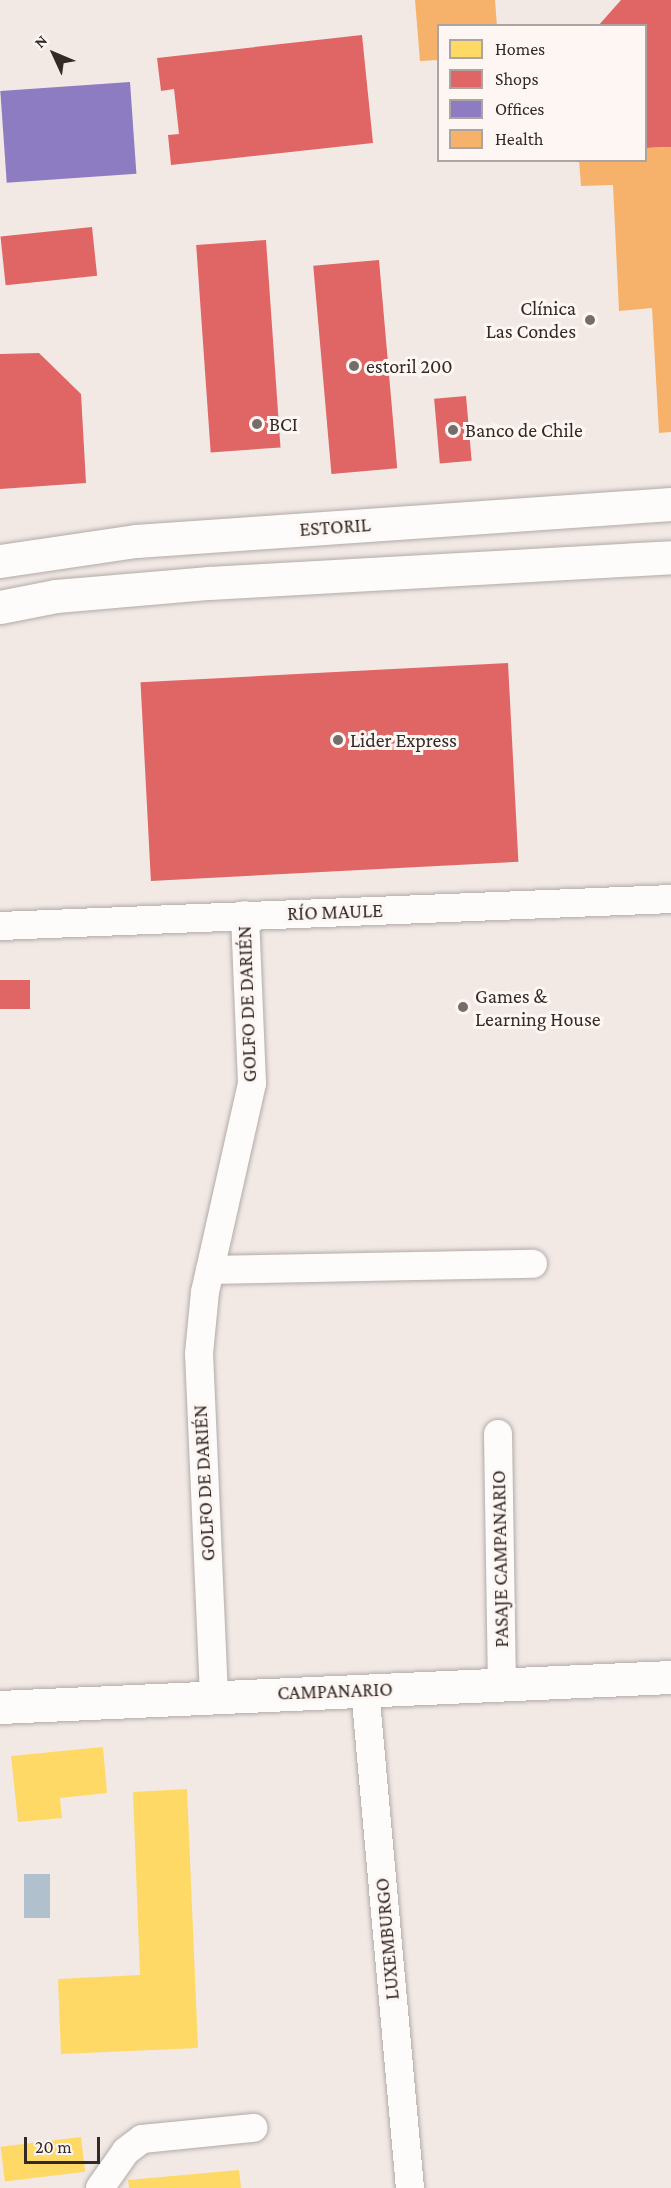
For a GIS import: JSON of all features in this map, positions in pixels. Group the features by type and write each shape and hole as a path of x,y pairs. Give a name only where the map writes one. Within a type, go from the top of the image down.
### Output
{"main road":[{"name":"ESTORIL","path":"0,561 136,541 671,504"},
{"path":"0,607 57,596 198,584 671,557"},
{"name":"CAMPANARIO","path":"0,1707 671,1677"}],"street":[{"name":"RÍO MAULE","path":"0,926 671,899"},
{"name":"GOLFO DE DARIÉN","path":"214,1696 199,1354 210,1270 252,1083 245,915"},
{"path":"210,1270 533,1264"},
{"name":"PASAJE CAMPANARIO","path":"498,1434 502,1683"},
{"name":"LUXEMBURGO","path":"365,1690 410,2188"},
{"path":"99,2188 126,2151 142,2139 253,2128"}],"water":[{"path":"24,1874 50,1874 50,1918 24,1918"}],"building: Homes":[{"path":"103,1747 107,1793 60,1798 62,1818 18,1822 11,1756"},
{"path":"187,1789 198,2048 61,2054 58,1979 140,1975 133,1792"},
{"path":"81,2137 85,2172 5,2182 1,2147"},
{"path":"239,2170 241,2188 129,2188 128,2180"}],"building: Shops":[{"path":"621,0 671,0 671,147 647,148 647,24 600,24"},
{"path":"362,35 373,143 171,165 168,135 179,134 174,89 161,91 157,58"},
{"path":"92,227 97,276 6,285 1,237"},
{"path":"266,240 281,447 211,452 196,245"},
{"name":"estoril 200","path":"379,260 397,468 331,474 313,266"},
{"path":"39,353 81,394 86,483 0,489 0,354"},
{"name":"Banco de Chile","path":"466,396 472,461 440,464 434,399"},
{"path":"508,663 518,862 151,881 141,682"},
{"path":"0,980 30,980 30,1009 0,1009"}],"building: Offices":[{"path":"130,82 136,174 7,183 0,91"}],"building: Health":[{"path":"415,0 495,0 497,24 437,24 437,60 420,61"},
{"path":"671,147 671,432 659,433 652,308 619,311 613,185 581,186 579,162 647,162 647,148"}],"place":[{"name":"Clínica Las Condes","path":"590,320"},
{"name":"estoril 200","path":"354,366"},
{"name":"BCI","path":"257,424"},
{"name":"Banco de Chile","path":"453,430"},
{"name":"Lider Express","path":"338,740"},
{"name":"Games & Learning House","path":"463,1007"}]}
